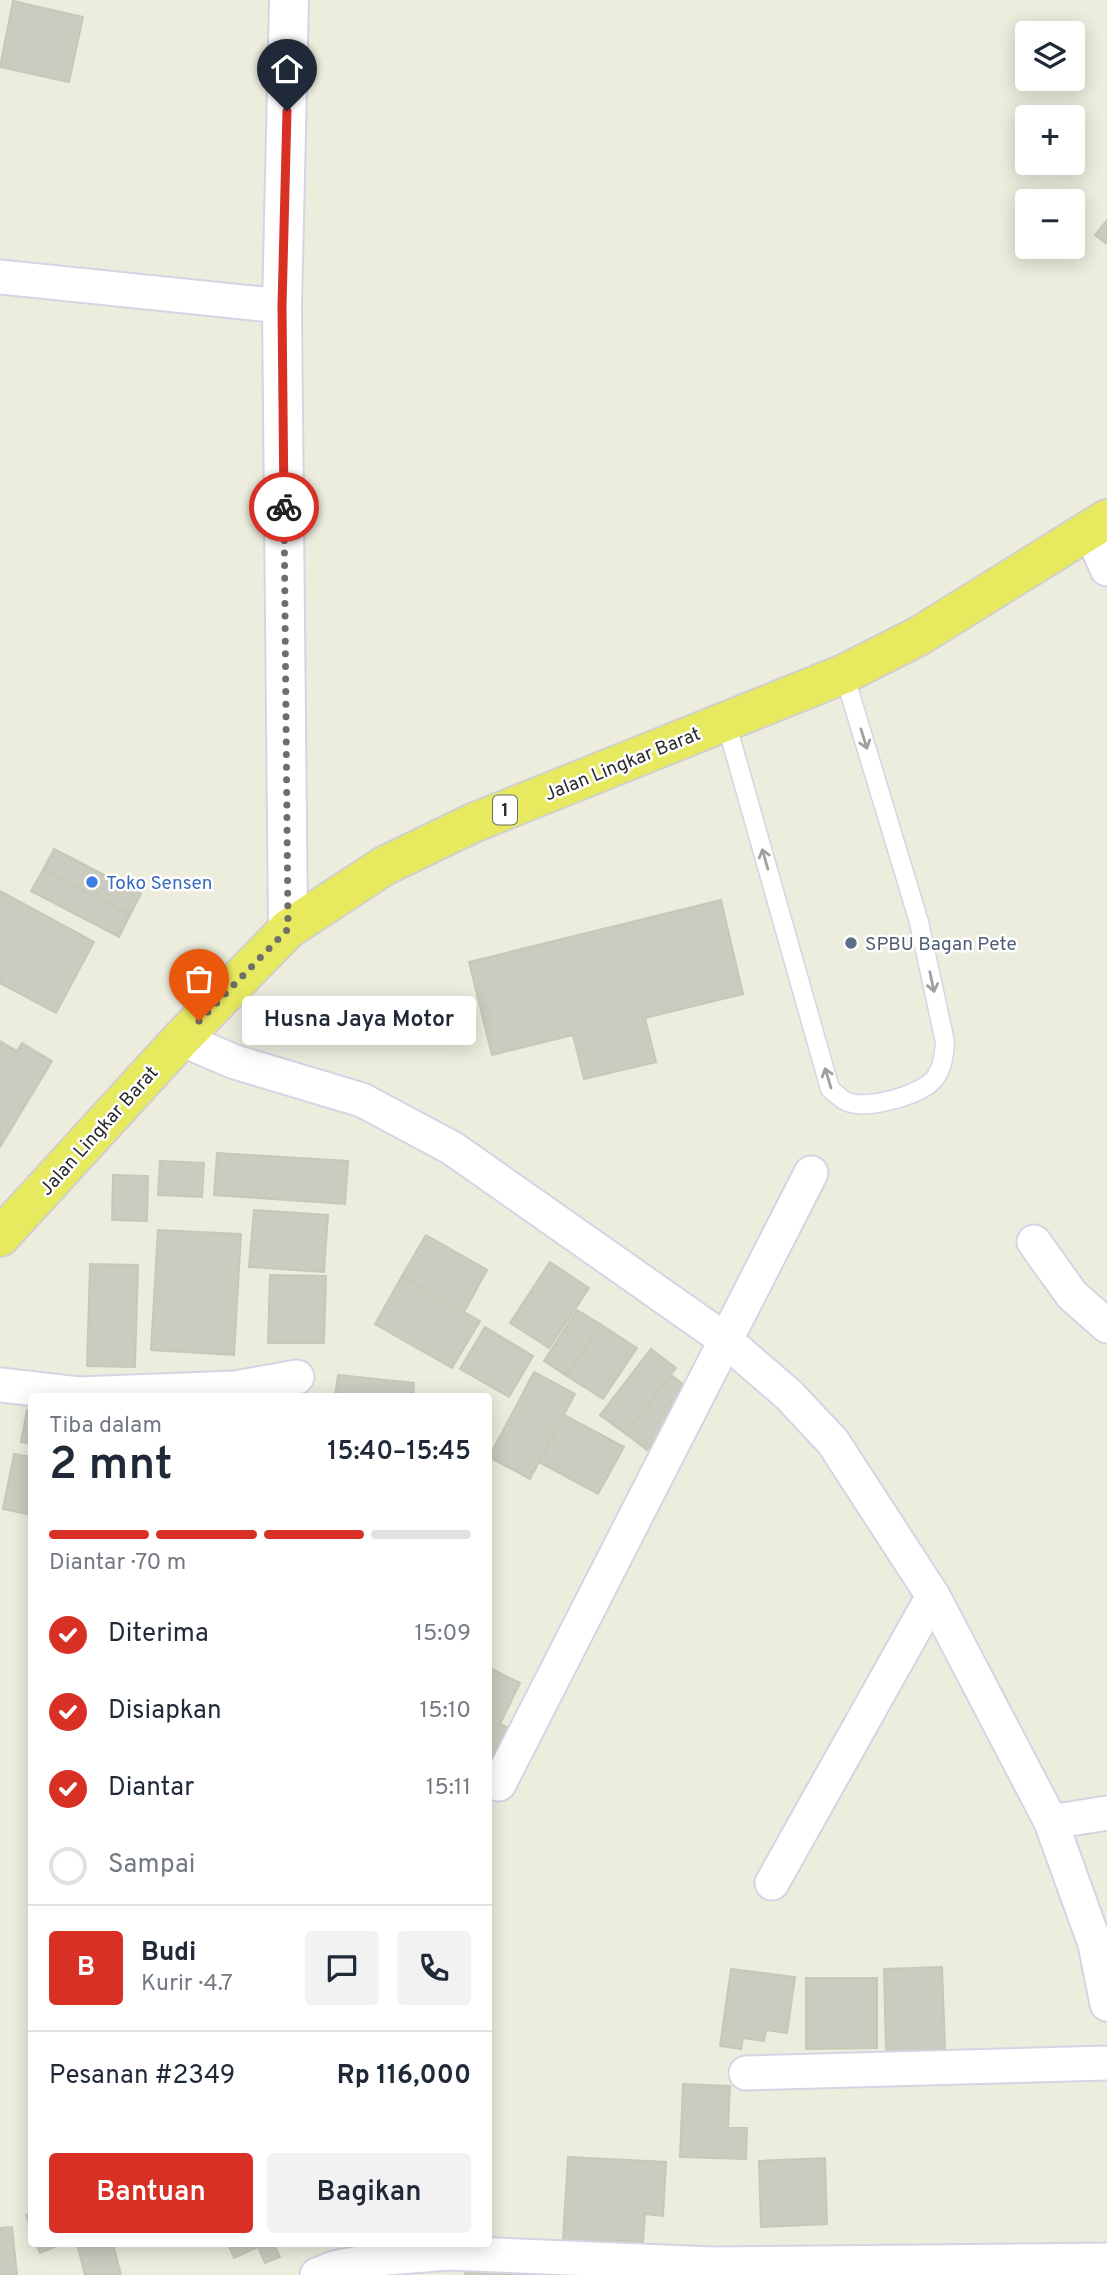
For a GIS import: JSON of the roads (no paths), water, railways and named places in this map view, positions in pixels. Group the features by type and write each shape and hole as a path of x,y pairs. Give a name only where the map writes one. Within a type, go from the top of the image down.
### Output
{"highway":[{"name":"Jalan Lingkar Barat","path":"0,1237 181,1039 288,929 384,866 473,823 844,674 919,636 1099,524"}],"main road":[{"path":"288,929 282,306 289,0"}],"street":[{"path":"0,277 282,306"},
{"path":"1099,524 1107,569"},
{"path":"181,1039 235,1062 362,1100 452,1148 724,1339 789,1395 833,1442 933,1596 1051,1822 1095,1944 1107,2004"},
{"path":"499,1784 811,1173"},
{"path":"1034,1242 1072,1295 1107,1326"},
{"path":"157,1393 235,1392 297,1377"},
{"path":"0,1385 70,1393"},
{"path":"772,1883 933,1596"},
{"path":"1051,1822 1107,1813"},
{"path":"746,2073 1107,2063"},
{"path":"317,2275 334,2268 387,2258 450,2253 714,2264 1107,2260"}],"lane":[{"path":"726,722 830,1089 846,1102 861,1105 888,1101 928,1086 944,1061 945,1042 919,922 844,674"}],"place":[{"name":"Toko Sensen","path":"92,882"},
{"name":"SPBU Bagan Pete","path":"851,943"},
{"name":"Husna Jaya Motor","path":"199,1021"}]}
